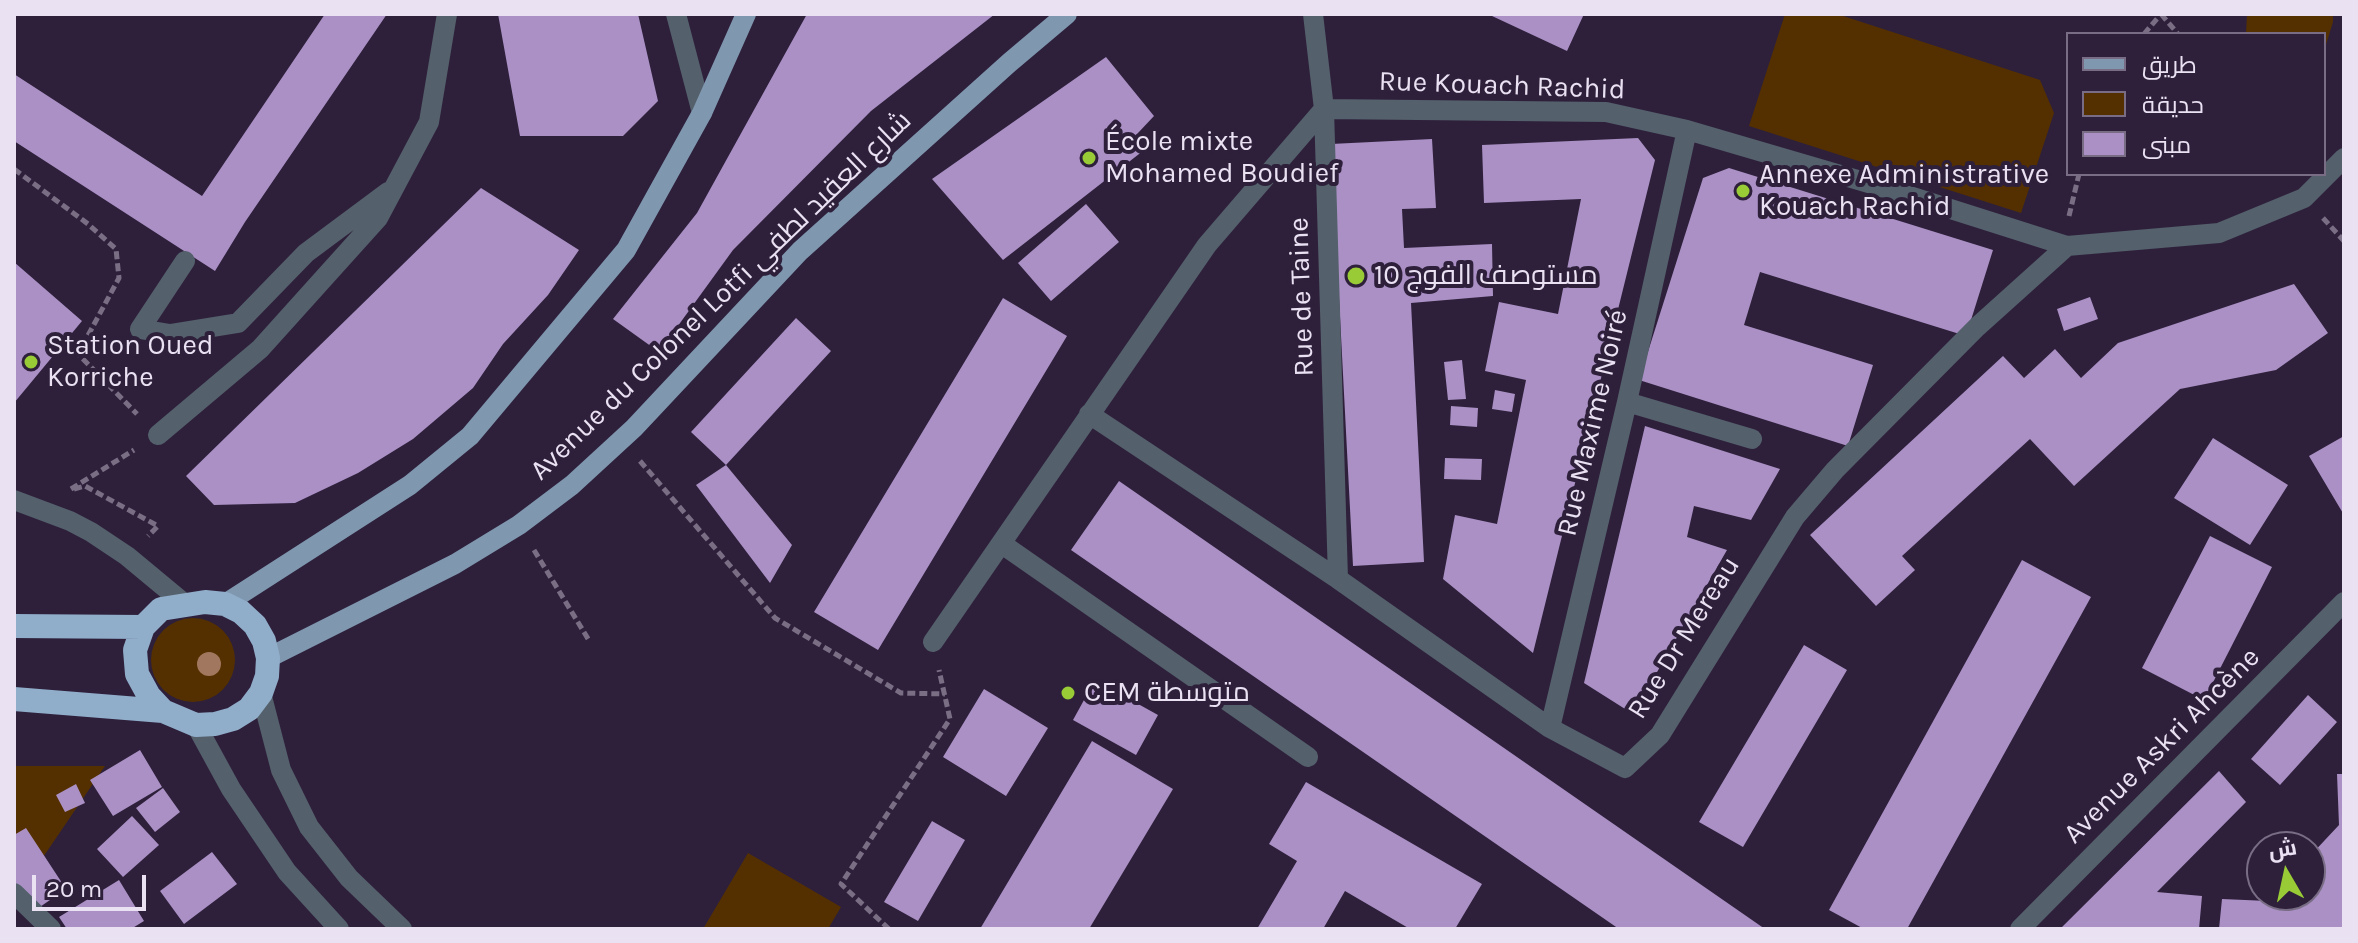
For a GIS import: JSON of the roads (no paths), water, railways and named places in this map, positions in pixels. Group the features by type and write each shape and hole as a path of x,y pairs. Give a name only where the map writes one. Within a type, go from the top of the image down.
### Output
{"highway":[{"path":"14,699 163,711 196,725 233,719 249,709 261,693 267,676 268,658 264,641 255,625 241,612 225,604 205,602 161,609 143,627 135,650 137,674 149,696 163,711"},
{"path":"14,626 143,627"}],"main road":[{"path":"225,604 410,485 470,436 626,250 702,113 746,14"},
{"name":"Avenue du Colonel Lotfi شارع العقيد لطفي","path":"268,658 455,564 519,525 572,485 634,428 800,251 1067,14"}],"street":[{"path":"158,435 260,349 378,218 429,122 447,14"},
{"path":"676,14 702,113"},
{"name":"Rue de Taine","path":"1313,14 1324,109 1338,579"},
{"path":"933,642 1207,245 1324,109"},
{"name":"Rue Kouach Rachid","path":"1324,109 1606,112 1687,130 2067,246 2219,233 2304,198 2344,158"},
{"name":"Rue Maxime Noiré","path":"1550,728 1687,130"},
{"path":"185,261 140,329 170,334 238,323 306,253 394,187"},
{"name":"Rue Dr Mereau","path":"1089,414 1338,579 1550,728 1625,768 1660,735 1795,517 1835,470 1977,327 2067,246"},
{"path":"1627,402 1752,439"},
{"path":"14,500 70,521 127,556 186,605"},
{"path":"1002,544 1308,757"},
{"name":"Avenue Askri Ahcène","path":"2020,929 2344,602"},
{"path":"261,693 281,770 309,827 349,878 402,929"},
{"path":"196,725 231,789 287,872 339,929"},
{"path":"14,893 51,929"}],"place":[{"name":"École mixte Mohamed Boudief","path":"1089,158"},
{"name":"Annexe Administrative Kouach Rachid","path":"1743,191"},
{"name":"مستوصف الفوج 10","path":"1356,276"},
{"name":"Station Oued Korriche","path":"31,362"},
{"name":"CEM متوسطة","path":"1068,693"}]}
